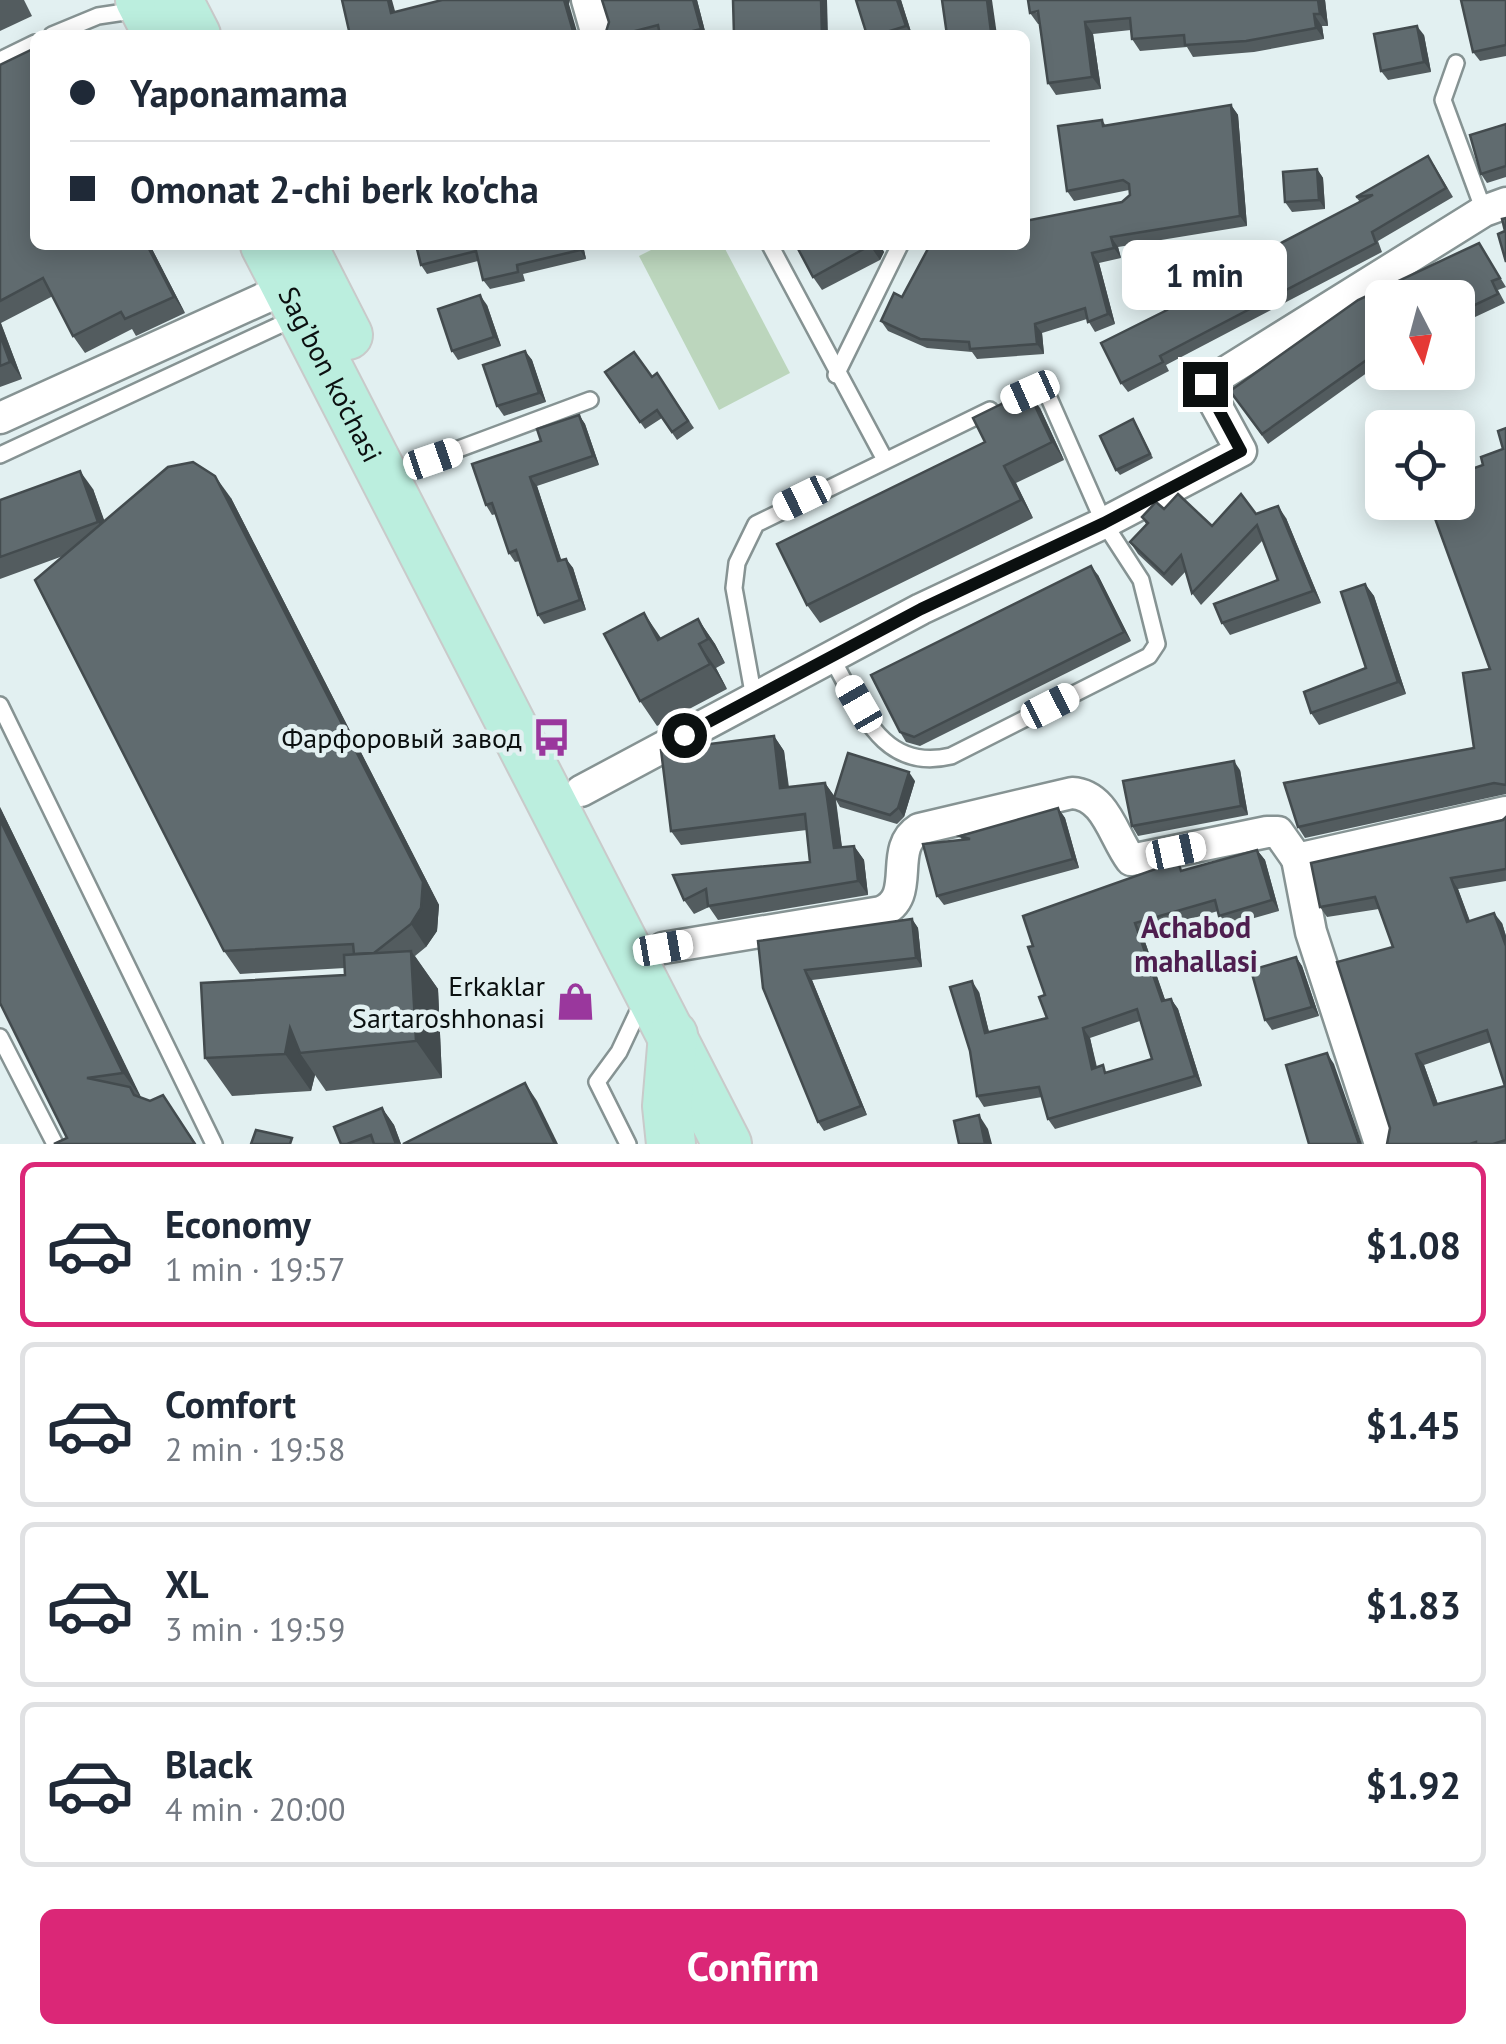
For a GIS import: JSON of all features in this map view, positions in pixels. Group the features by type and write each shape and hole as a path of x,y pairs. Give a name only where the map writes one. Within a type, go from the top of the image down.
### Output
{"main road":[{"path":"158,9 189,30"},
{"name":"Sag’bon ko’chasi","path":"270,250 302,281 413,466 581,791 656,968 672,1035 726,1144"},
{"name":"Sag’bon ko’chasi","path":"302,281 656,968 761,1144"},
{"path":"671,1144 666,1106 672,1035"}],"street":[{"path":"587,0 596,30"},
{"path":"581,791 921,609 1104,523 1241,451 1205,384 1495,207"},
{"path":"0,418 302,281"},
{"path":"656,968 893,908 900,897 903,846 919,829 1072,793 1087,794 1098,802 1131,860 1278,832 1297,860 1310,932 1380,1144"},
{"path":"1297,860 1506,812"}],"lane":[{"path":"64,30 98,16 158,9"},
{"path":"0,60 30,45"},
{"path":"1456,63 1443,100 1495,207"},
{"path":"773,250 836,375 884,458"},
{"path":"836,375 898,250"},
{"path":"0,455 302,281"},
{"path":"754,698 734,588 744,543 756,524 884,458 1030,392 1042,392 1049,398 1104,523 1141,580 1157,644 1149,656 950,756 926,762 897,753 875,732 831,657"},
{"path":"413,466 590,400"},
{"path":"0,705 214,1144"},
{"path":"628,1144 597,1082 618,1052 656,968"},
{"path":"0,1037 54,1144"}],"green space":[{"path":"651,250 726,250 790,373 719,410 639,256"}],"building":[{"path":"342,0 388,0 391,13 442,0 564,0 573,30 349,30"},
{"path":"602,0 693,0 701,29 659,30 658,25 639,30 607,30 609,22"},
{"path":"733,0 821,0 822,30 734,30"},
{"path":"856,0 897,0 906,26 865,30"},
{"path":"942,0 987,0 991,30 946,30"},
{"path":"1028,0 1318,0 1320,14 1314,14 1316,28 1246,41 1185,45 1184,35 1132,39 1130,18 1085,22 1092,77 1048,83 1038,11 1030,13"},
{"path":"1461,0 1506,0 1506,45 1473,52"},
{"path":"1417,26 1424,62 1381,71 1374,34"},
{"path":"30,50 30,250 150,250 174,297 125,319 121,312 73,336 43,278 0,301 0,65"},
{"path":"1231,105 1240,216 1111,237 1114,248 1092,253 1108,314 1088,322 1085,308 1035,324 1037,344 970,349 969,342 920,339 881,321 894,293 902,297 927,250 1030,250 1030,220 1122,202 1130,195 1129,184 1123,180 1067,191 1058,126 1102,120 1103,126"},
{"path":"1506,124 1506,166 1481,174 1470,135"},
{"path":"1428,156 1446,188 1372,232 1376,243 1160,356 1163,362 1121,383 1101,343 1167,310 1164,304 1373,195 1356,197"},
{"path":"1317,169 1319,200 1285,202 1283,172"},
{"path":"1506,218 1506,262 1498,234 1505,231 1502,219"},
{"path":"1479,243 1500,278 1492,281 1498,294 1475,305 1475,280 1400,280"},
{"path":"417,250 580,250 517,265 518,272 483,280 476,251 421,265"},
{"path":"799,250 862,250 813,277"},
{"path":"480,295 494,337 452,351 438,309"},
{"path":"1365,297 1365,361 1262,434 1230,391"},
{"path":"0,335 10,362 0,366"},
{"path":"525,351 539,393 497,406 483,365"},
{"path":"634,352 652,377 657,373 688,421 672,432 657,410 640,422 605,372"},
{"path":"1028,391 1052,442 1004,466 1021,500 807,605 777,544 985,442 973,418"},
{"path":"579,415 593,456 530,477 558,561 566,559 580,600 538,615 516,550 509,553 492,503 486,505 472,464 541,441 537,429"},
{"path":"1133,419 1150,454 1116,470 1100,436"},
{"path":"1506,428 1506,785 1494,783 1298,827 1284,783 1474,748 1463,673 1490,669 1436,520 1475,520 1475,468 1483,465 1481,457 1503,449 1498,431"},
{"path":"193,462 215,476 423,882 421,908 411,924 374,953 354,954 353,944 224,951 35,580 168,467"},
{"path":"80,471 98,522 0,557 0,500"},
{"path":"1178,494 1212,526 1241,494 1256,514 1278,506 1313,591 1222,623 1214,604 1278,580 1257,525 1192,593 1181,555 1164,574 1130,542 1148,523 1142,517 1156,502 1164,509"},
{"path":"1091,566 1124,632 914,737 900,732 871,675"},
{"path":"1365,584 1398,682 1311,713 1304,692 1366,668 1341,592"},
{"path":"644,613 658,640 698,619 708,639 699,644 710,664 640,701 604,634"},
{"path":"774,736 780,788 825,783 834,848 854,846 858,881 708,906 706,889 684,900 673,875 810,862 805,814 671,831 661,750"},
{"path":"848,753 909,772 898,808 890,815 834,798"},
{"path":"1234,761 1241,806 1132,826 1123,781"},
{"path":"1058,808 1073,859 937,896 923,844 970,839 960,836"},
{"path":"1506,817 1506,869 1451,878 1467,922 1494,913 1506,946 1506,1140 1493,1144 1387,1144 1390,1128 1337,962 1393,947 1375,897 1320,907 1311,863","holes":["1487,1030 1505,1086 1434,1105 1416,1054"]},
{"path":"0,820 123,1073 87,1078 130,1087 134,1095 150,1101 163,1095 195,1144 54,1144 67,1138 0,1003"},
{"path":"1257,850 1272,900 1219,916 1215,900 1135,923 1162,1001 1171,999 1195,1076 1048,1119 1039,1087 977,1096 970,1051 950,987 972,981 985,1033 1047,1018 1039,997 1045,995 1028,947 1033,946 1023,916 1178,861 1181,871","holes":["1137,1009 1152,1059 1105,1073 1103,1065 1092,1069 1083,1028"]},
{"path":"912,919 916,958 805,970 861,1106 818,1122 763,988 758,941"},
{"path":"411,951 416,1041 300,1053 290,1028 285,1054 205,1058 201,983 345,975 344,955"},
{"path":"1296,957 1312,1007 1265,1020 1251,970"},
{"path":"1327,1053 1359,1144 1309,1144 1286,1065"},
{"path":"525,1083 555,1144 403,1144"},
{"path":"382,1108 396,1144 374,1144 371,1135 341,1144 334,1127"},
{"path":"979,1115 985,1144 959,1144 954,1121"},
{"path":"256,1130 292,1138 290,1144 251,1144"}],"place":[{"name":"Фарфоровый завод","path":"552,737"},
{"name":"Erkaklar Sartaroshhonasi","path":"575,1001"}],"district":[{"name":"Achabod mahallasi","path":"1196,943"}],"route":[{"path":"684,735 921,609 1104,523 1241,451 1205,384"}]}
